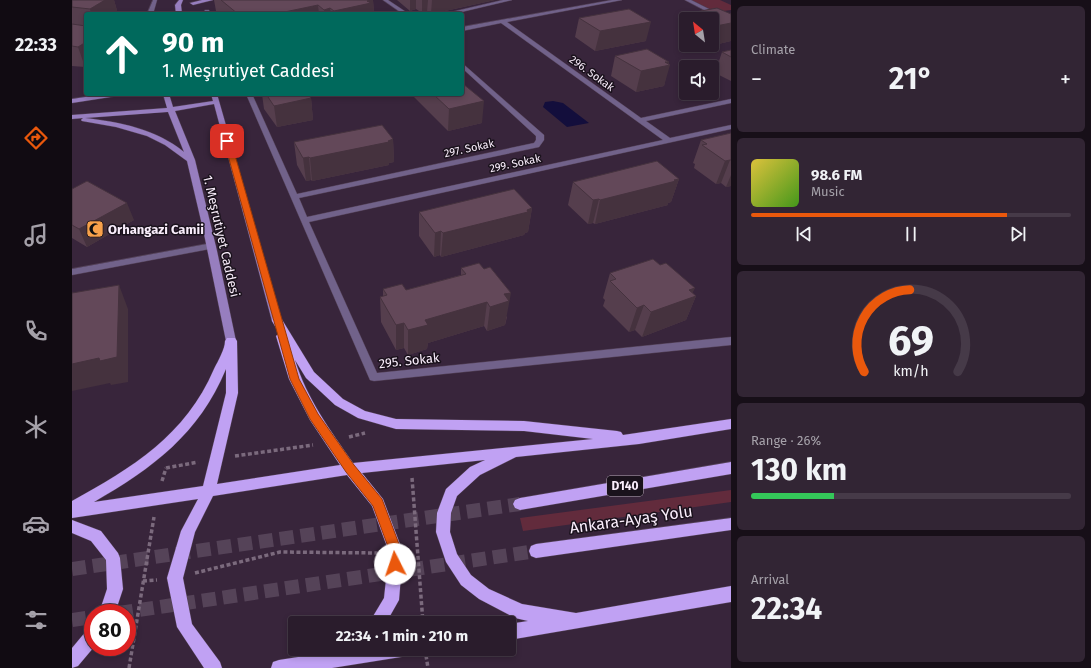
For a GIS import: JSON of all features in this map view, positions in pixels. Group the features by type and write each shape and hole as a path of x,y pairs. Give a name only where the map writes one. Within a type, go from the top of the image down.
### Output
{"highway":[{"path":"277,321 310,375 339,402 362,415 396,424 524,426 639,439"},
{"path":"277,321 294,379 314,417 350,469 378,503 396,552 390,600 381,616"},
{"path":"214,668 185,628 176,578 188,531 209,490 232,393 231,341"},
{"path":"72,508 118,482 170,444 198,411 216,381 231,341"},
{"path":"72,512 350,469 639,439 731,424"},
{"path":"521,451 475,471 451,493 444,513 443,532 451,557 466,580 484,594 521,612 578,621"},
{"name":"D140","path":"520,504 731,468"},
{"name":"Ankara-Ayaş Yolu","path":"536,551 731,524"},
{"path":"72,526 96,536 114,558 115,589 110,604"},
{"path":"516,631 731,594"},
{"path":"72,660 84,646"},
{"path":"279,668 366,656"}],"main road":[{"path":"179,12 178,5 181,0"},
{"path":"194,4 211,0"},
{"path":"72,101 104,96"},
{"name":"1. Meşrutiyet Caddesi","path":"166,96 170,110 191,160 212,246 231,341"},
{"path":"72,118 170,110 215,98 277,321"},
{"path":"72,118 123,126 168,143 191,160"}],"street":[{"path":"150,12 155,0"},
{"path":"385,0 403,12"},
{"path":"455,12 510,0"},
{"path":"464,29 620,0"},
{"path":"687,0 731,22"},
{"path":"574,2 584,7"},
{"name":"296. Sokak","path":"503,22 669,141"},
{"name":"297. Sokak","path":"294,197 536,145 540,140 540,135 464,67"},
{"name":"295. Sokak","path":"250,96 374,377 731,341"},
{"path":"641,120 731,100"},
{"name":"299. Sokak","path":"305,220 731,127"},
{"path":"72,272 212,246"}],"path":[{"path":"149,460 166,468 332,442"},
{"path":"411,462 422,616"},
{"path":"129,668 157,498"},
{"path":"196,573 280,552 360,554 396,552 417,546"},
{"path":"426,656 428,668"}],"shaded area":[{"path":"691,0 720,0 731,5 731,10 716,12"},
{"path":"553,101 563,103 589,123 567,127 543,107 545,102"},
{"path":"731,490 731,502 523,531 520,518"}],"building":[{"path":"72,0 105,0 90,9 72,7"},
{"path":"221,0 371,0 367,1 371,3 334,11 330,8 324,10 318,5 285,12 236,12"},
{"path":"717,8 731,14 731,23 719,25 719,12 695,12"},
{"path":"629,9 651,22 600,31 579,18"},
{"path":"72,24 84,26 84,43 78,47 72,46"},
{"path":"647,49 669,62 665,62 670,65 641,71 615,56"},
{"path":"731,50 731,57 722,52"},
{"path":"464,85 484,101 449,109 435,96 464,96"},
{"path":"267,96 310,96 311,98 274,106"},
{"path":"382,125 393,139 388,141 389,142 310,158 303,158 294,142"},
{"path":"731,133 731,160 725,161 702,145 707,144 701,140"},
{"path":"657,161 679,179 600,200 593,200 573,182"},
{"path":"87,181 127,203 79,229 72,225 72,189"},
{"path":"514,189 532,208 527,210 528,212 443,233 441,231 435,233 419,212"},
{"path":"653,259 660,265 666,263 695,288 689,290 696,296 651,312 644,305 637,308 610,281 616,279 610,273"},
{"path":"479,263 484,269 490,267 511,293 504,294 509,301 490,307 487,302 425,320 428,325 408,330 404,323 396,325 380,297 387,295 383,289 402,284 406,290 466,274 461,268"},
{"path":"119,285 117,357 100,361 99,358 72,364 72,293"}],"tunnel":[{"path":"72,569 520,504"},
{"path":"136,610 536,551"},
{"path":"72,620 84,618"}],"place":[{"name":"Orhangazi Camii","path":"95,229"}],"route":[{"path":"227,141 294,379 314,417 350,469 378,503 396,552 395,564"}]}
